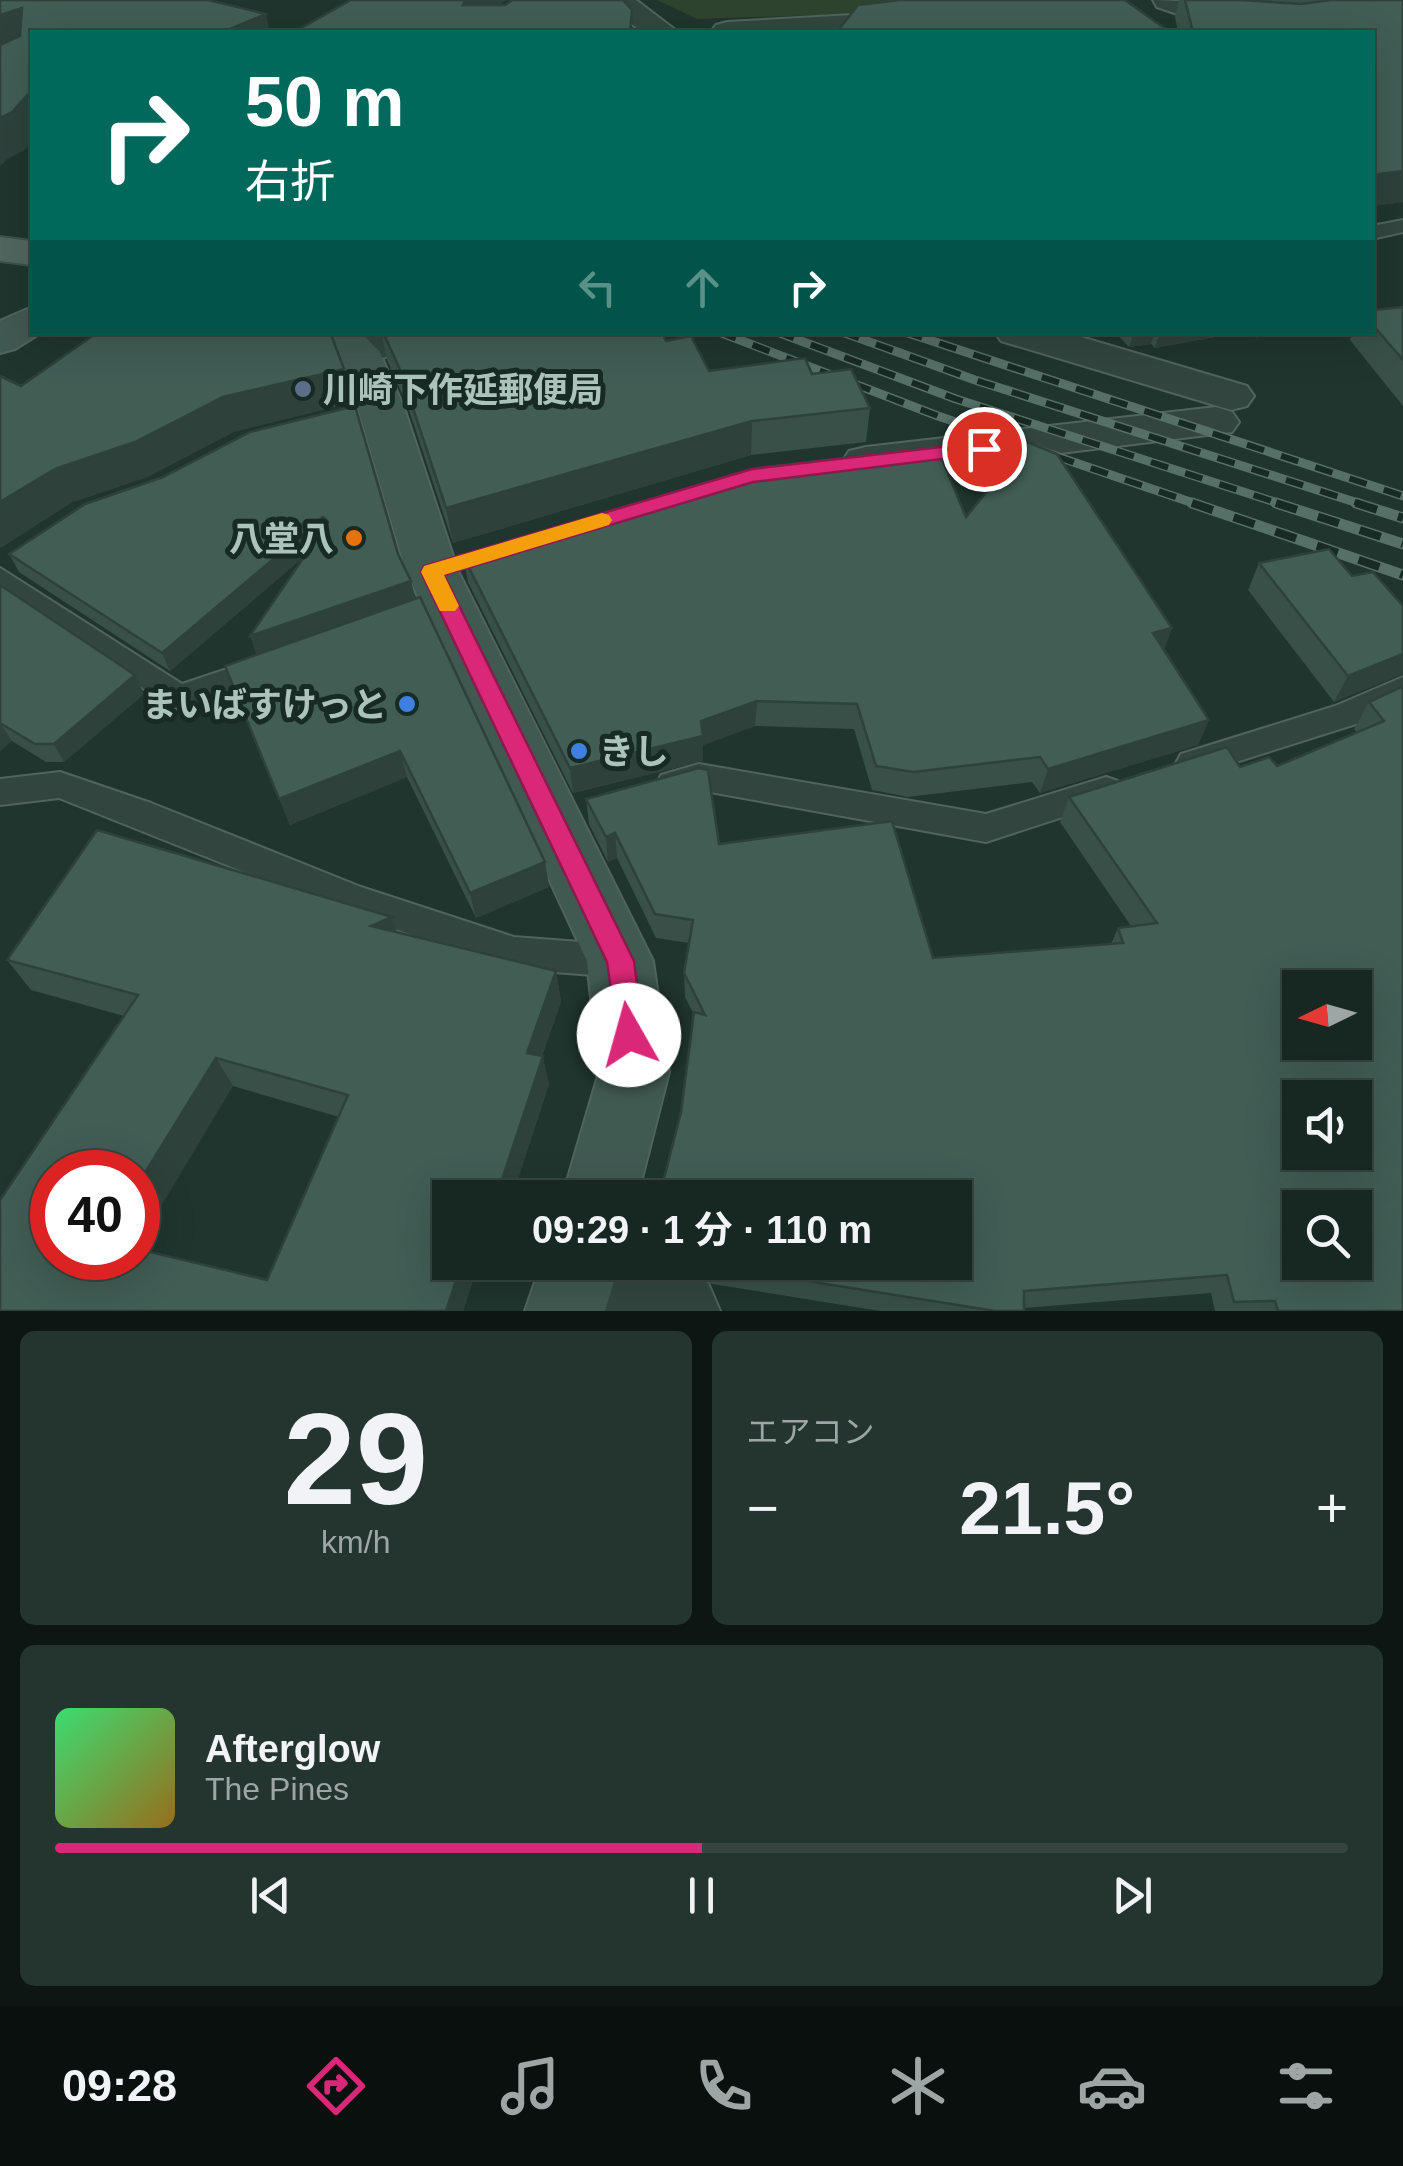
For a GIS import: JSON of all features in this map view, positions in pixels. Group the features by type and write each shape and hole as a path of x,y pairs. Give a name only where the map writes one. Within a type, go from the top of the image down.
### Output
{"main road":[{"path":"0,249 30,253"}],"street":[{"path":"615,0 659,30"},
{"path":"756,30 935,14 976,0"},
{"path":"1168,0 1206,15 1295,26 1362,12 1369,0"},
{"path":"0,340 30,321"},
{"path":"408,335 344,342 439,587 568,812 620,961 634,1072 604,1180"},
{"path":"830,466 1224,409 1024,335"},
{"path":"574,1286 680,1311"}],"lane":[{"path":"1375,232 1403,226"},
{"path":"5,567 180,697 286,659"},
{"path":"643,792 700,777 986,828 1345,715 1403,689"},
{"path":"0,792 60,786 139,813 354,900 514,952 620,961"}],"green space":[{"path":"657,0 917,0 851,14 697,19"}],"building":[{"path":"0,0 208,0 266,14 228,30 30,30 30,92 12,112 0,118 0,45 20,36 22,8 0,15"},
{"path":"351,0 465,0 463,5 505,5 512,0 623,0 632,10 630,30 298,30"},
{"path":"900,0 1125,0 1167,30 839,30 858,5"},
{"path":"1185,0 1301,4 1403,0 1403,171 1375,175 1375,30 1192,30"},
{"path":"1403,307 1403,360 1375,327 1375,310"},
{"path":"94,335 331,335 344,369 223,397 135,442 55,469 0,502 0,376 21,386"},
{"path":"384,335 663,335 666,341 691,336 709,371 805,358 812,374 851,369 870,408 752,421 446,508 401,372"},
{"path":"355,406 398,554 411,581 250,636 328,522 323,517 162,653 9,554 85,504 163,477 250,432"},
{"path":"1027,442 1057,454 1172,628 1153,633 1209,720 1048,769 1040,757 913,772 876,766 857,704 757,701 701,721 703,736 570,768 463,556 757,468 885,453 888,458 939,452 966,517"},
{"path":"1329,549 1352,576 1373,572 1403,606 1403,654 1348,676 1259,563"},
{"path":"0,585 135,675 54,744 35,744 0,723"},
{"path":"420,597 545,862 470,893 400,751 279,799 225,666"},
{"path":"1403,686 1403,1311 1278,1311 1275,1301 1234,1302 1227,1275 1024,1291 1024,1311 995,1311 801,1280 972,1280 972,1180 664,1180 681,1112 694,1012 705,1015 684,973 693,920 655,914 615,833 606,837 586,799 699,768 708,770 719,844 892,821 933,958 1123,943 1118,928 1157,923 1069,797 1227,747 1240,767 1269,757 1277,766 1384,721 1369,702"},
{"path":"97,830 392,917 371,926 556,971 527,1053 543,1056 502,1180 432,1180 432,1280 456,1280 446,1311 0,1311 0,1200 30,1155 30,1280 160,1280 160,1254 267,1280 348,1095 216,1058 159,1150 34,1150 138,995 7,960"}],"railway":[{"path":"727,335 938,416 1199,505"},
{"path":"785,335 956,399 1284,505"},
{"path":"850,335 975,380 1364,505"},
{"path":"914,335 1403,496"},
{"path":"1192,503 1403,575"},
{"path":"1276,503 1403,544"},
{"path":"1356,503 1403,518"}],"slow traffic":[{"path":"448,606 432,572 602,520"}],"place":[{"name":"川崎下作延郵便局","path":"303,389"},
{"name":"八堂八","path":"354,538"},
{"name":"まいばすけっと","path":"407,704"},
{"name":"きし","path":"579,751"}],"route":[{"path":"629,1035 620,961 432,572 752,476 984,449"}]}
